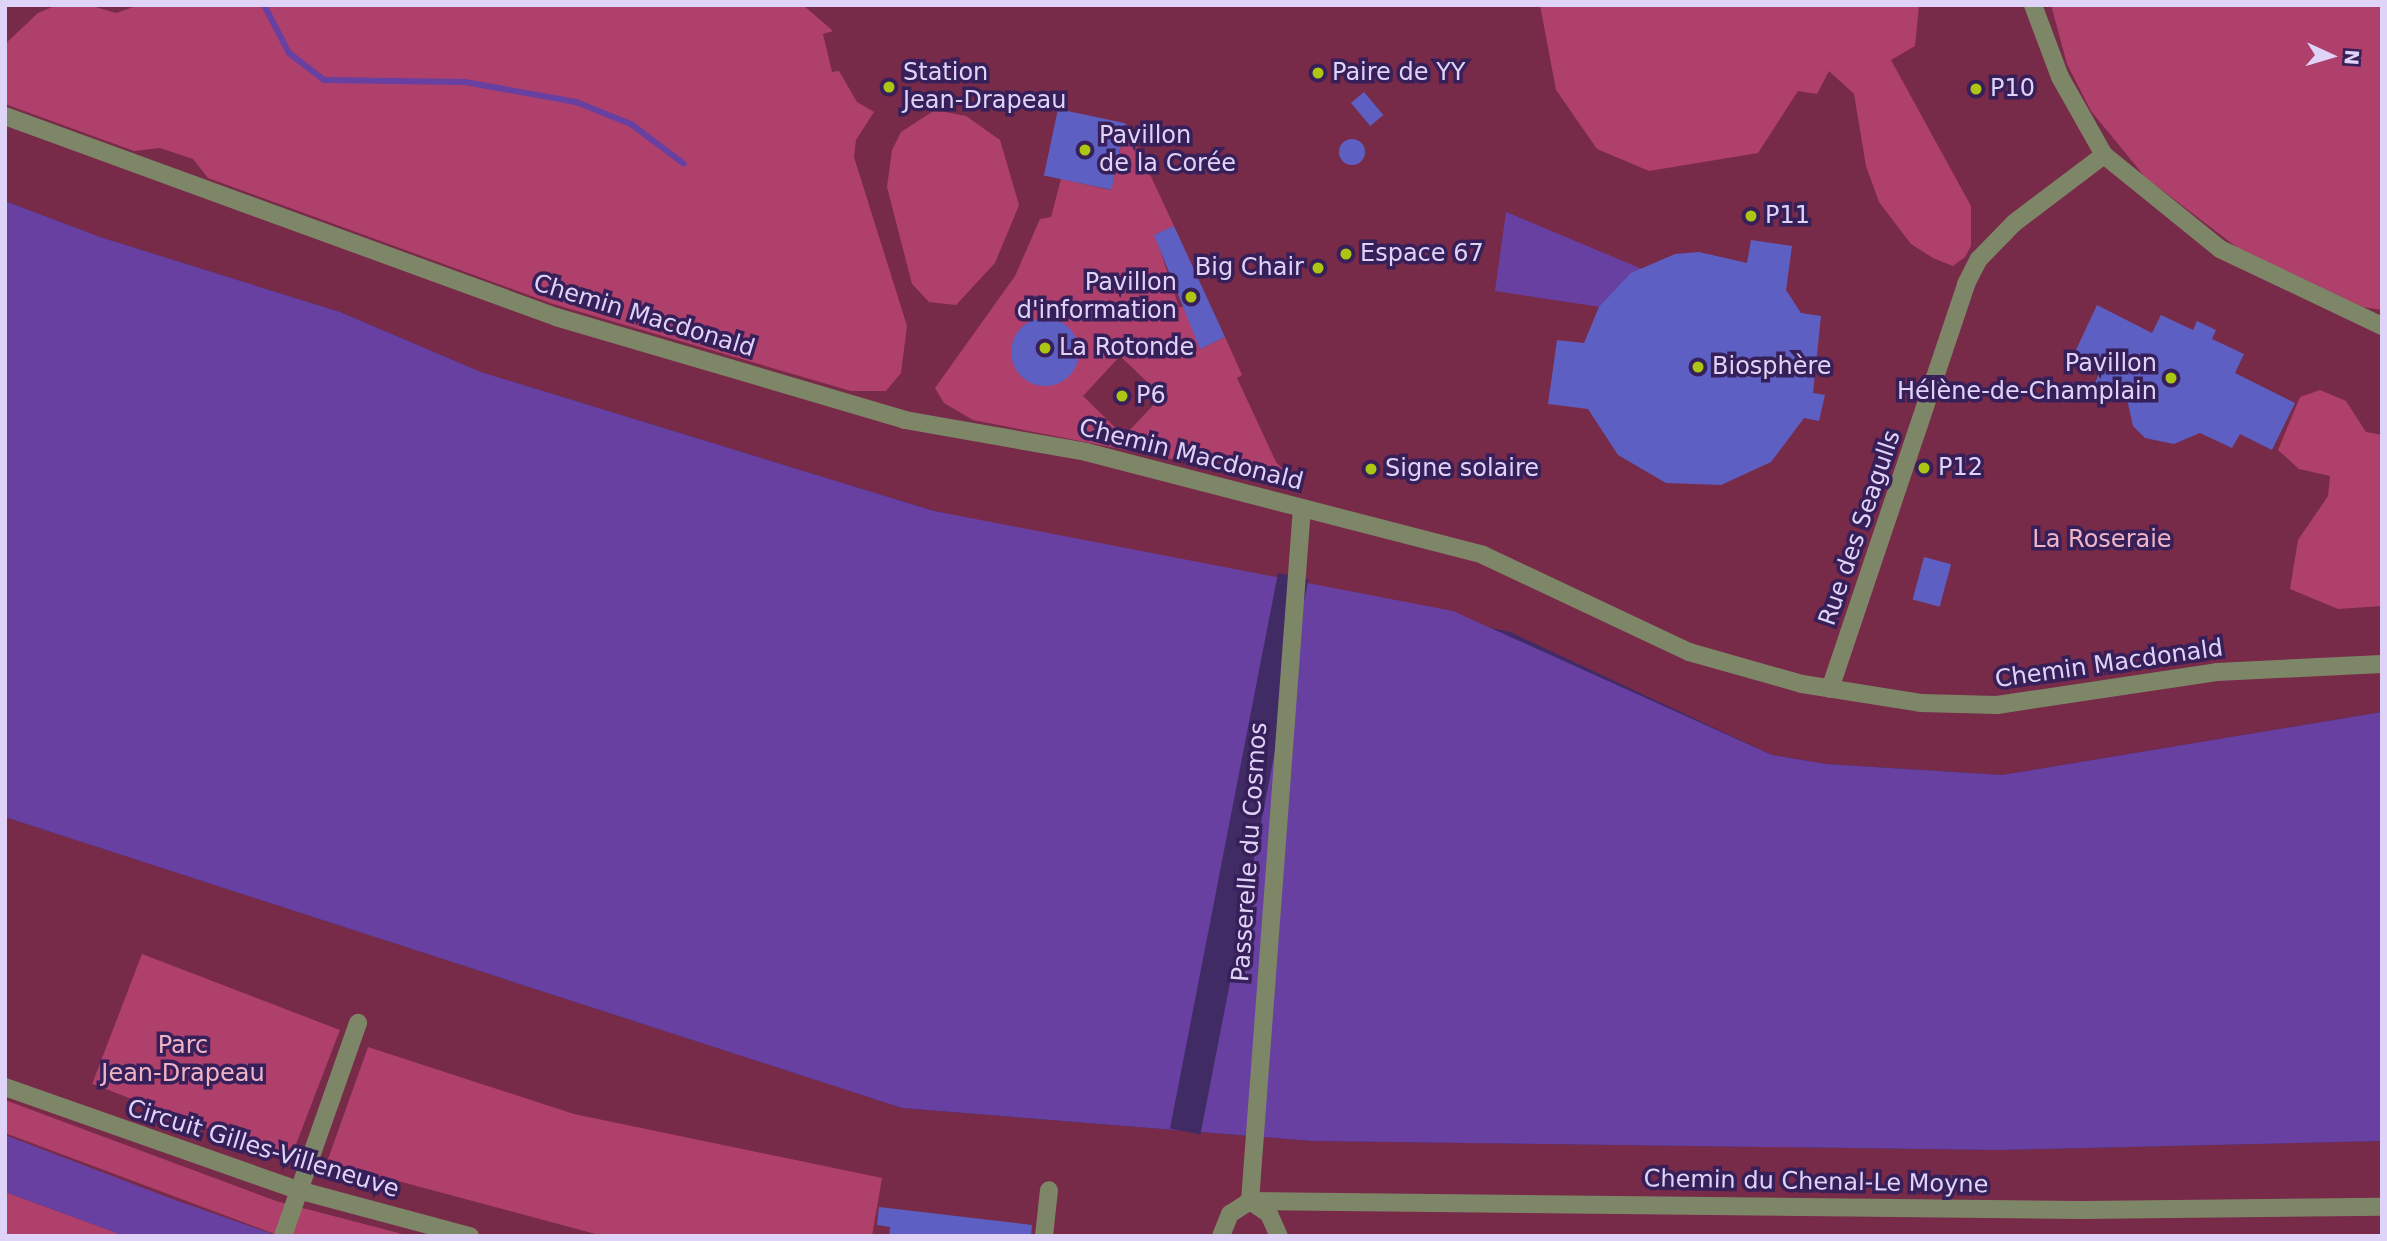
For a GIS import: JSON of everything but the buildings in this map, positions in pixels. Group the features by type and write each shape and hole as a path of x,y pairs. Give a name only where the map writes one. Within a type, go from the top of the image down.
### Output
{"street":[{"path":"2033,5 2060,77 2104,155 2220,249 2382,326"},
{"name":"Chemin Macdonald","path":"5,116 556,317 905,420 1086,452 1483,555 1689,652 1830,689 1920,703 1997,705 2217,672 2382,664"},
{"name":"Rue des Seagulls","path":"1830,689 1966,284 1979,259 2014,223 2104,155"},
{"name":"Passerelle du Cosmos","path":"1250,1201 1301,508"},
{"path":"283,1236 358,1023"},
{"name":"Circuit Gilles-Villeneuve","path":"5,1087 295,1198 470,1236"},
{"path":"1044,1236 1049,1190"},
{"path":"1221,1236 1230,1214 1250,1201 1269,1214 1279,1236"},
{"name":"Chemin du Chenal-Le Moyne","path":"1250,1201 2081,1210 2382,1207"}],"green space":[{"name":"La Roseraie","path":"5,5 2382,5 2382,712 2002,775 1826,764 1772,755 1510,632 934,511 481,372 340,312 100,237 5,201"},
{"path":"57,5 89,5 116,13 139,5 803,5 833,31 823,34 832,72 839,71 857,102 874,112 856,140 854,157 907,326 901,373 886,391 851,391 553,304 208,178 193,159 160,148 134,151 5,104 5,44 38,13"},
{"path":"1540,5 1919,5 1915,46 1891,60 1971,206 1971,246 1965,257 1953,266 1933,258 1911,244 1879,202 1866,166 1854,94 1829,71 1817,94 1798,91 1758,153 1649,171 1597,149 1556,90"},
{"path":"2051,5 2382,5 2382,310 2363,307 2239,249 2145,177 2091,111 2067,64"},
{"path":"935,110 966,116 1000,140 1019,205 995,263 956,305 929,302 912,284 887,187 892,150 901,132"},
{"path":"1126,123 1174,226 1155,235 1179,307 1185,307 1200,349 1225,337 1242,375 1237,378 1276,462 1286,472 1285,485 1270,481 1255,465 1225,458 1202,465 973,420 944,403 935,388 1015,276 1040,219 1051,217 1061,179 1111,190","holes":["1120,356 1162,396 1124,436 1083,396"]},
{"path":"2320,390 2346,401 2366,432 2382,435 2382,606 2338,609 2290,589 2298,540 2328,496 2330,476 2299,469 2278,450 2300,397"},
{"name":"Parc Jean-Drapeau","path":"5,817 902,1108 1312,1141 1998,1150 2382,1141 2382,1236 5,1236"},
{"path":"142,954 340,1030 290,1160 92,1084"},
{"path":"368,1047 574,1114 882,1178 872,1236 603,1236 327,1162"},
{"path":"5,1100 276,1201 410,1236 280,1236 5,1133"},
{"path":"5,1192 49,1208 125,1236 5,1236"}],"shaded area":[{"path":"5,201 100,237 340,312 481,372 934,511 1453,611 1772,755 1826,764 2002,775 2382,712 2382,1141 1998,1150 1312,1141 902,1108 5,817"},
{"path":"1506,212 1671,281 1666,317 1495,291"},
{"path":"5,1135 278,1236 125,1236 5,1192"}],"pier":[{"path":"1278,573 1308,579 1200,1135 1170,1129"}],"waterway":[{"path":"264,5 289,53 324,80 465,82 576,102 631,124 684,164"}],"place":[{"name":"Paire de YY","path":"1318,73"},
{"name":"Station Jean-Drapeau","path":"889,87"},
{"name":"P10","path":"1976,89"},
{"name":"Pavillon de la Corée","path":"1085,150"},
{"name":"P11","path":"1751,216"},
{"name":"Espace 67","path":"1346,254"},
{"name":"Big Chair","path":"1318,268"},
{"name":"Pavillon d'information","path":"1191,297"},
{"name":"La Rotonde","path":"1045,348"},
{"name":"Biosphère","path":"1698,367"},
{"name":"Pavillon Hélène-de-Champlain","path":"2171,378"},
{"name":"P6","path":"1122,396"},
{"name":"P12","path":"1924,468"},
{"name":"Signe solaire","path":"1371,469"}]}
